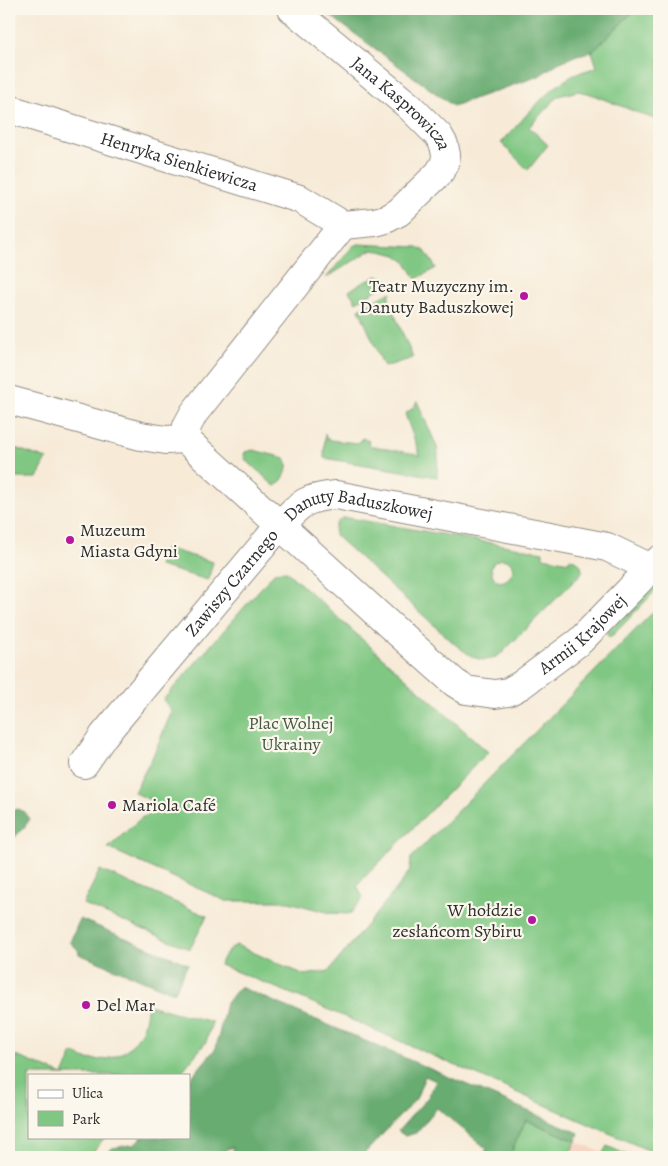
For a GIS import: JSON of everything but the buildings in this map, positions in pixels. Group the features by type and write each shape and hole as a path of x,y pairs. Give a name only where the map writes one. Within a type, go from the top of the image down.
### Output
{"street":[{"name":"Jana Kasprowicza","path":"292,9 409,106 439,136 444,145 445,163 439,173 399,212 375,222 343,225"},
{"name":"Henryka Sienkiewicza","path":"9,109 300,199 343,225"},
{"path":"9,400 141,436 166,440 185,439 186,426 194,413 343,225"},
{"name":"Danuty Baduszkowej","path":"185,439 280,525 299,505 311,499 336,495 607,547 655,564"},
{"name":"Zawiszy Czarnego","path":"84,764 104,735 280,525 455,683 466,690 495,694"},
{"name":"Armii Krajowej","path":"495,694 508,692 521,685 580,641 655,564"}],"shaded area":[{"path":"576,1141 613,1157 568,1157"}],"green space":[{"path":"321,9 636,9 592,52 577,55 558,63 539,76 453,106"},
{"path":"636,9 659,9 659,121 588,93 578,91 558,96 529,127 548,145 528,170 501,143 537,104 558,85 568,78 597,67 592,52"},
{"path":"358,244 418,247 425,251 436,268 416,279 406,262 396,255 371,250 326,278 353,246"},
{"path":"377,276 383,277 390,282 356,302 349,291"},
{"path":"391,292 389,301 413,358 384,367 359,309"},
{"path":"417,401 437,447 437,477 324,458 325,434 326,438 330,440 357,443 362,438 368,440 371,446 420,455 405,414 414,407"},
{"path":"9,446 47,459 37,478 10,478"},
{"path":"253,450 285,458 287,462 286,474 275,486 245,459 245,452"},
{"path":"349,518 543,552 543,557 569,562 570,558 575,560 579,563 582,572 503,652 490,659 479,659 457,646 336,536 334,528 340,520","holes":["501,559 510,562 513,566 513,572 504,581 499,581 494,577 491,568 494,562"]},
{"path":"165,548 213,562 208,580 159,566"},
{"name":"Plac Wolnej Ukrainy","path":"286,571 488,752 357,885 363,898 350,914 330,913 285,901 226,901 108,848 141,818 165,808 134,792 153,756 172,711 163,700 275,572"},
{"path":"659,578 659,587 610,638 606,633"},
{"path":"659,606 659,1155 304,999 220,965 230,949 236,945 305,975 329,971 402,882 410,870 411,858"},
{"path":"18,809 25,812 30,819 9,843 9,812"},
{"path":"100,870 207,916 190,949 83,904"},
{"path":"80,919 188,964 174,993 79,954 78,950 70,942"},
{"path":"240,987 579,1133 576,1141 526,1120 509,1157 481,1157 487,1149 437,1108 416,1133 405,1136 398,1131 428,1097 436,1081 425,1076 416,1099 361,1157 232,1157 233,1147 225,1150 225,1157 104,1157 112,1148 135,1144 140,1138 190,1138 190,1079 216,1048 226,1003"},
{"path":"148,1005 212,1022 206,1042 180,1074 63,1074 73,1053 85,1059 96,1060 121,1054 134,1043 145,1022"},
{"path":"9,1053 61,1074 28,1074 28,1138 104,1138 89,1157 9,1157"},
{"path":"526,1120 576,1141 568,1157 509,1157"},
{"path":"607,1146 632,1157 613,1157 603,1153"}],"place":[{"name":"Teatr Muzyczny im. Danuty Baduszkowej","path":"524,296"},
{"name":"Muzeum Miasta Gdyni","path":"70,540"},
{"name":"Mariola Café","path":"112,805"},
{"name":"W hołdzie zesłańcom Sybiru","path":"532,920"},
{"name":"Del Mar","path":"86,1005"}]}
